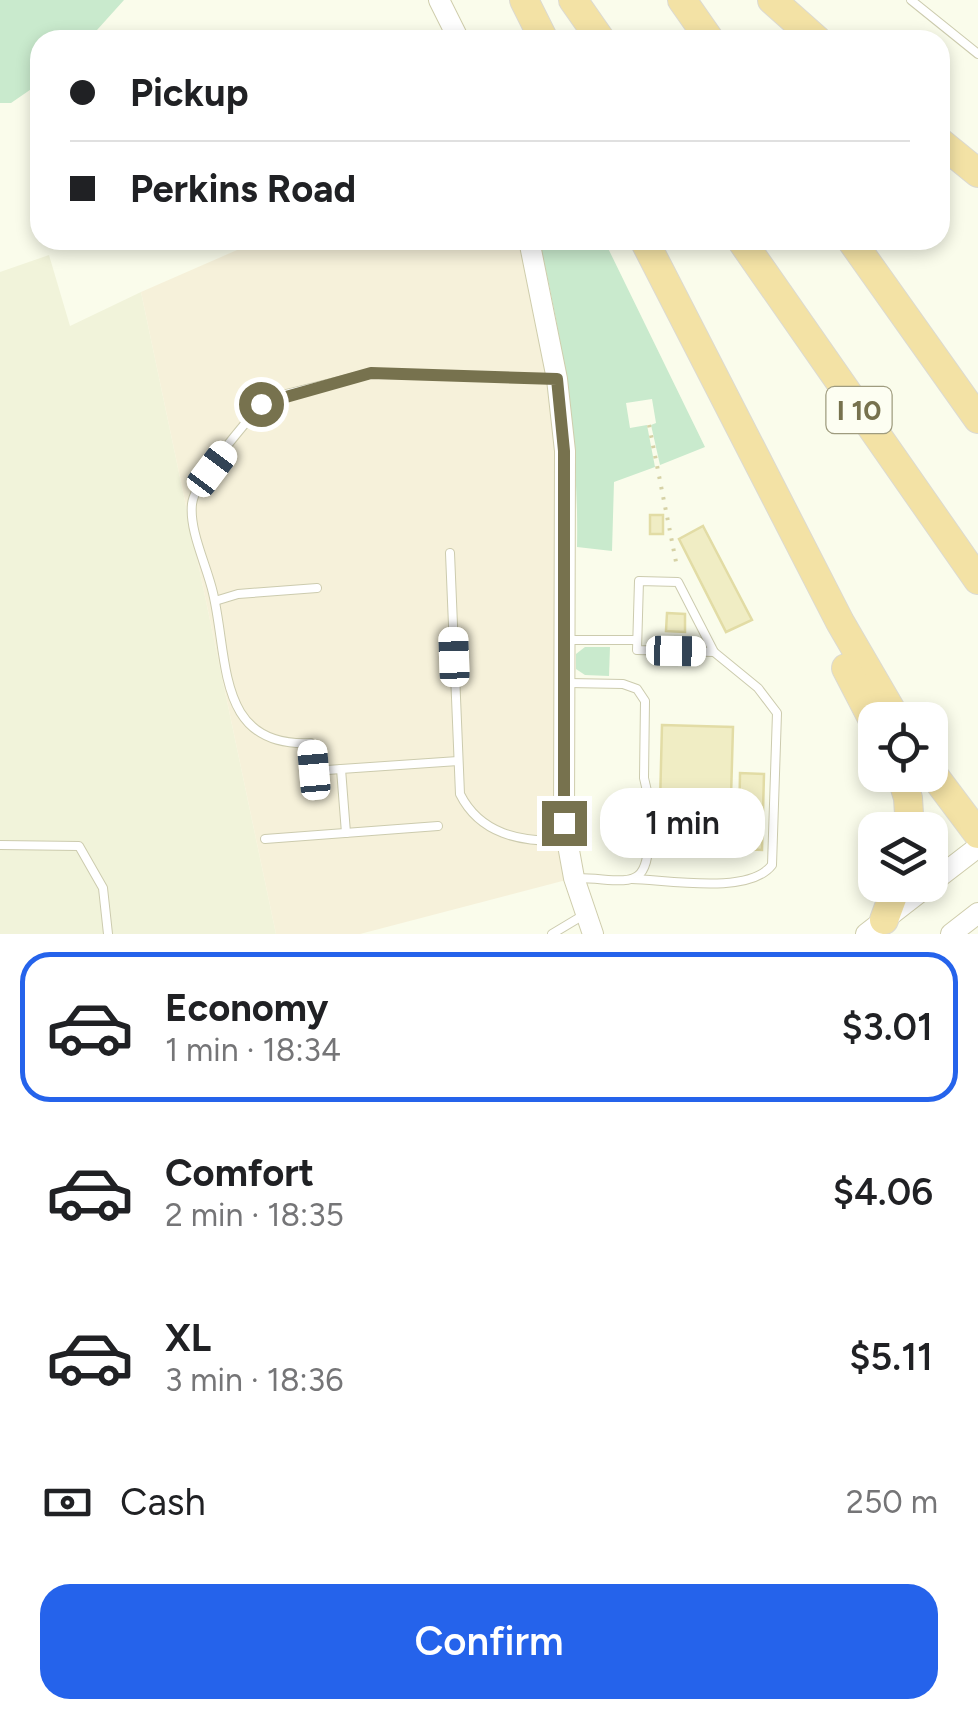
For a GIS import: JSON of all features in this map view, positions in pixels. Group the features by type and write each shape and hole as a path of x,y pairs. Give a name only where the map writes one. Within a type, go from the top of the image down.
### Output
{"highway":[{"path":"524,0 539,30"},
{"path":"573,0 594,30"},
{"path":"682,0 703,30"},
{"path":"772,0 806,30"},
{"path":"950,150 978,173"},
{"path":"649,250 840,622 887,702"},
{"name":"I 10","path":"747,250 978,580"},
{"path":"858,250 978,420"},
{"path":"710,371 788,556 864,702"},
{"path":"946,792 978,834"},
{"path":"875,927 888,902"}],"main road":[{"path":"439,0 454,30"},
{"path":"531,250 557,379 564,451 567,840 574,878 594,934"},
{"path":"948,870 978,847"},
{"path":"875,927 906,902"},
{"path":"951,934 978,913"}],"lane":[{"path":"911,0 948,30"},
{"path":"950,31 978,54"},
{"path":"458,761 314,770 311,743 272,740 240,714 231,693 192,504 261,404 371,373 557,379"},
{"path":"450,553 460,794 470,815 515,838 567,840"},
{"path":"574,878 742,882 764,876 772,865 777,713 770,700 714,652 678,582 639,582 637,650 714,652"},
{"path":"215,601 238,594 317,588"},
{"path":"564,640 638,640"},
{"path":"564,683 623,684 637,689 645,701 644,778 650,804"},
{"path":"340,768 346,834"},
{"path":"265,839 438,826"},
{"path":"632,879 643,875 648,865 649,834"},
{"path":"0,845 78,846 102,888 108,934"},
{"path":"552,934 586,913"}],"path":[{"path":"649,425 678,582"}],"shaded area":[{"path":"0,0 124,0 97,30 30,30 30,90 11,103 0,103"},
{"path":"237,250 524,250 557,379 574,878 360,934 276,934 141,292"},
{"path":"541,250 609,250 705,447 660,465 651,425 656,423 652,399 626,403 630,428 647,425 655,467 614,482 612,551 577,547 568,392"},
{"path":"49,255 70,326 141,292 276,934 0,934 0,272"},
{"path":"585,647 610,647 609,676 585,675 576,669 576,654"}],"building":[{"path":"650,515 663,515 663,534 650,534"},
{"path":"703,526 752,620 726,632 679,539"},
{"path":"667,613 685,614 685,632 666,631"},
{"path":"662,725 733,727 730,832 739,833 740,773 764,774 762,850 739,849 739,842 730,842 730,856 690,855 690,835 639,834 640,804 660,804"}],"route":[{"path":"261,404 270,398 371,373 557,379 564,451 564,823"}]}
